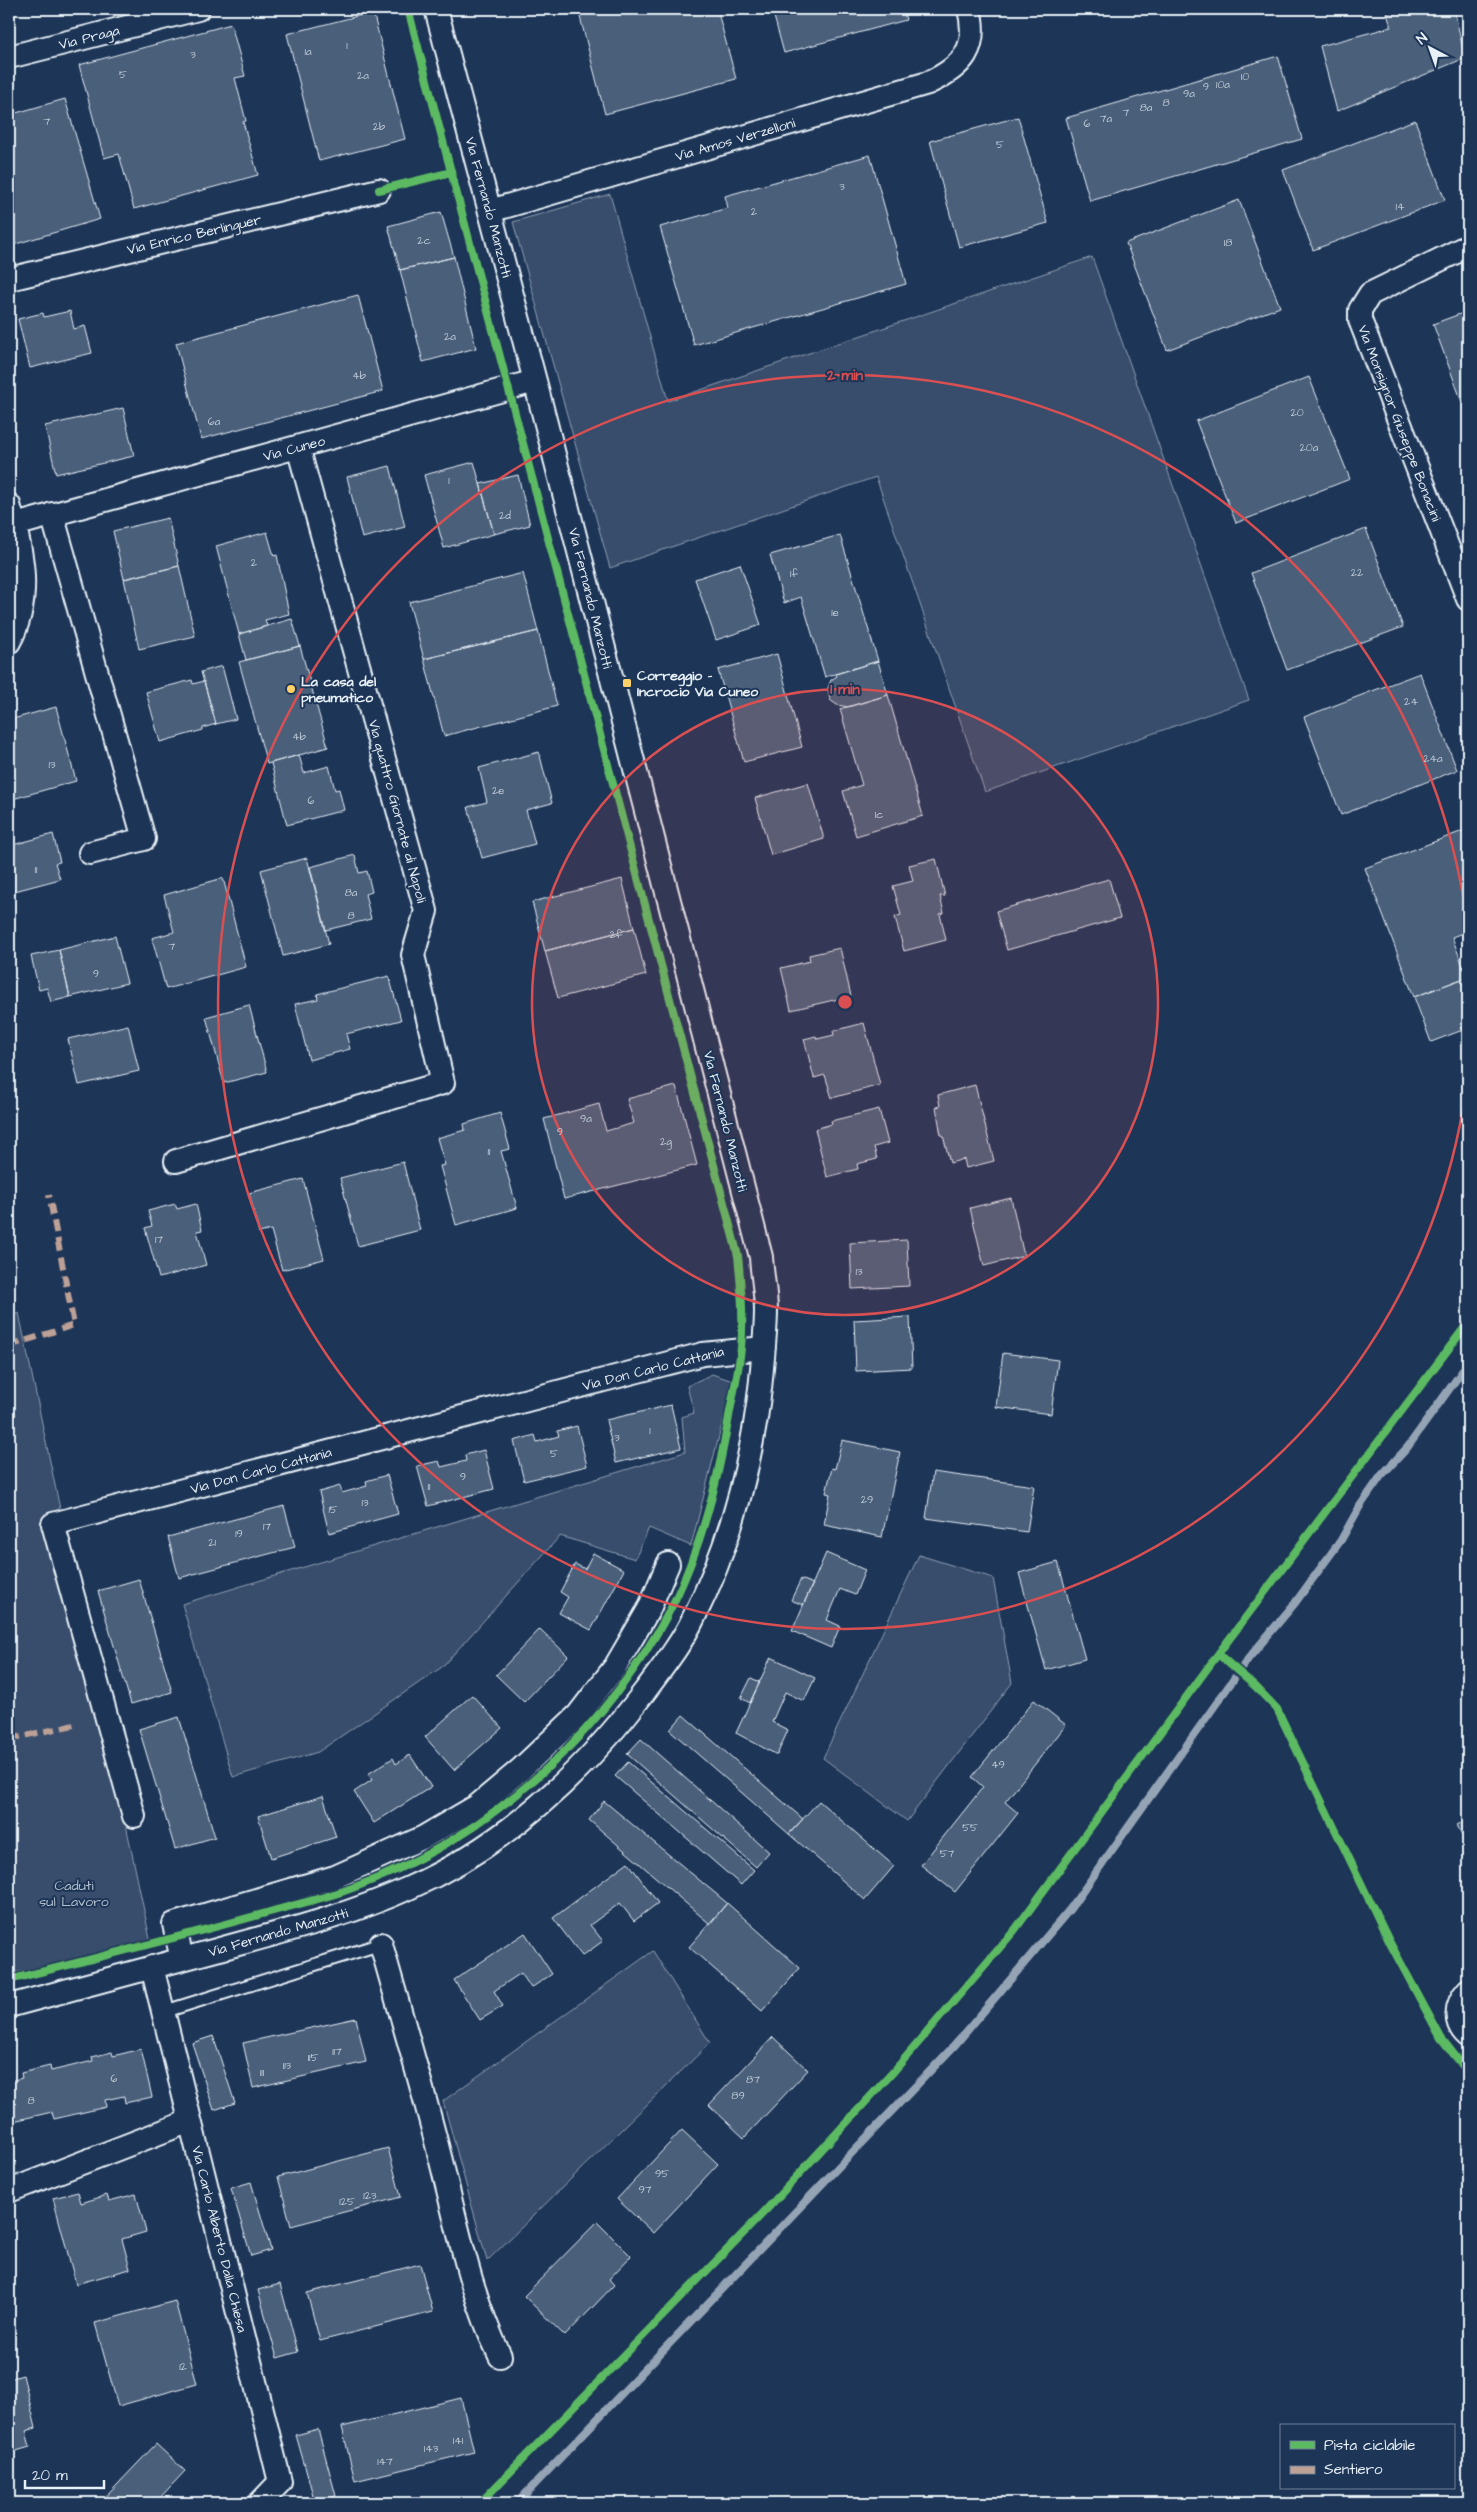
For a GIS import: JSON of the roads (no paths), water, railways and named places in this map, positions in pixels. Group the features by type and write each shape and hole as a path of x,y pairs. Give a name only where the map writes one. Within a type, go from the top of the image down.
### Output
{"street":[{"name":"Via Praga","path":"9,57 198,9"},
{"name":"Via Fernando Manzotti","path":"9,2006 330,1920 410,1888 450,1868 526,1817 561,1788 592,1756 659,1672 693,1620 714,1574 731,1526 746,1468 759,1406 764,1348 766,1310 758,1248 535,381 436,9"},
{"name":"Via Amos Verzelloni","path":"490,211 928,83 946,75 970,50 974,32 969,9"},
{"name":"Via Enrico Berlinguer","path":"9,279 379,190"},
{"name":"Via Monsignor Giuseppe Bonacini","path":"1468,246 1370,294 1360,310 1360,320 1468,599"},
{"name":"Via Cuneo","path":"12,515 52,514 535,381"},
{"name":"Via quattro Giornate di Napoli","path":"176,1161 443,1082 414,955 426,911 298,447"},
{"path":"52,514 144,839 90,853"},
{"path":"9,642 21,614 24,589 12,515"},
{"name":"Via Don Carlo Cattania","path":"134,1816 53,1524 703,1354 764,1348"},
{"path":"182,1959 174,1924 335,1877 424,1837 477,1806 578,1715 615,1667 649,1609 668,1564"},
{"path":"381,1944 425,2098 474,2287 486,2327 500,2356"},
{"name":"Via Carlo Alberto Dalla Chiesa","path":"152,1967 280,2482 260,2503"},
{"path":"1468,1990 1460,1999 1457,2011 1460,2026 1468,2036"},
{"path":"9,2191 190,2121"}],"lane":[{"path":"163,2012 381,1944"}],"waterway":[{"path":"517,2503 955,2045 1070,1909 1248,1659 1295,1603 1341,1540 1360,1506 1381,1476 1407,1448 1468,1363"}],"place":[{"name":"Correggio - Incrocio Via Cuneo","path":"627,683"},
{"name":"La casa del pneumatico","path":"291,689"}],"park label":[{"name":"Caduti sul Lavoro","path":"74,1894"}]}
